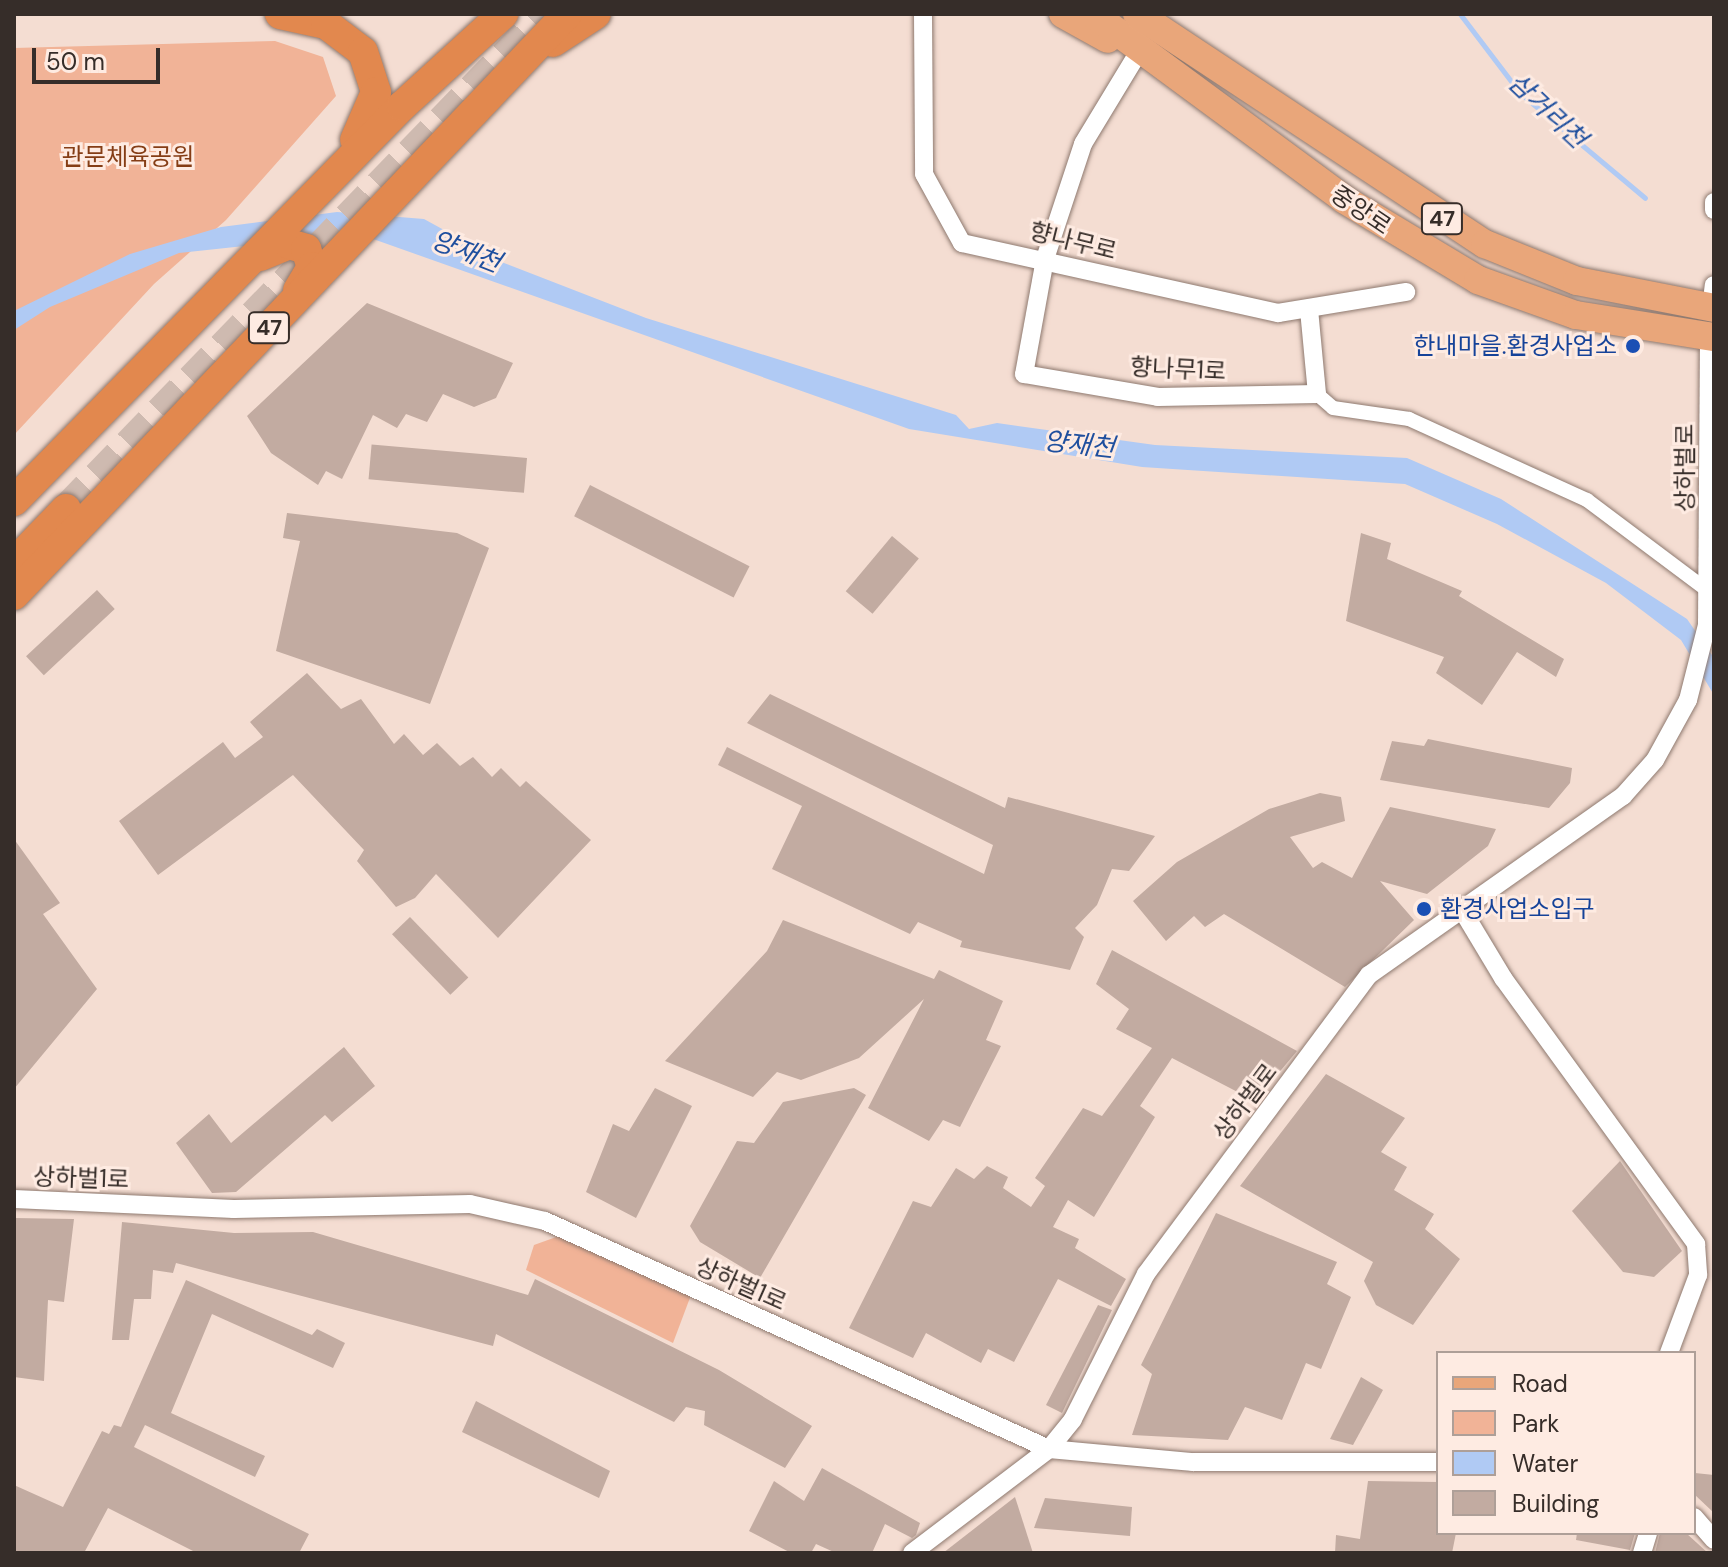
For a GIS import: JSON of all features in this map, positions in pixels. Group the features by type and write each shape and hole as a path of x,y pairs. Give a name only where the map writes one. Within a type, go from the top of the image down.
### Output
{"highway":[{"path":"280,14 336,29 369,63 374,105 340,170"},
{"path":"14,501 464,45 503,14"},
{"path":"526,62 567,14"},
{"name":"47","path":"14,595 526,62 596,14"},
{"path":"256,258 289,244 309,252 312,267 284,312"},
{"path":"14,534 57,504 14,563"}],"main road":[{"path":"1063,14 1135,58 1172,74"},
{"name":"중앙로","path":"1093,14 1345,200 1478,280 1576,315 1711,337"},
{"name":"중앙로","path":"1137,14 1485,244 1577,281 1713,300"},
{"path":"1160,14 1204,58"}],"street":[{"name":"향나무로","path":"923,14 924,174 940,213 962,243 1278,313 1406,292"},
{"path":"1045,259 1083,144 1135,58"},
{"path":"1714,202 1714,210"},
{"name":"향나무1로","path":"1045,259 1024,374 1158,397 1317,394"},
{"path":"1309,310 1317,394 1333,408 1409,419 1540,476 1587,500 1711,596"},
{"name":"상하벌로","path":"912,1553 1049,1449 1073,1419 1146,1274 1369,975 1623,796 1673,729 1698,665 1711,596 1711,337"},
{"path":"1461,908 1503,978 1696,1244 1698,1275 1670,1351"},
{"name":"상하벌1로","path":"14,1199 234,1209 470,1204 545,1221 1049,1449 1193,1462 1436,1462"},
{"path":"1696,1519 1714,1540"}],"green space":[{"name":"관문체육공원","path":"275,41 323,57 336,96 226,220 154,284 14,435 14,48"},
{"path":"559,1236 691,1295 673,1343 526,1270 534,1245"}],"water":[{"name":"양재천","path":"337,212 424,219 504,263 646,318 956,415 969,429 997,423 1155,445 1407,458 1501,499 1687,619 1714,658 1714,695 1681,640 1606,583 1497,524 1405,484 1142,467 909,429 359,234 179,253 50,307 14,330 14,311 130,254 221,227"}],"building":[{"path":"367,303 513,363 496,398 474,407 443,394 427,422 406,414 397,428 373,415 342,479 326,471 318,485 271,453 247,416"},
{"path":"372,444 527,458 524,493 369,479"},
{"path":"590,485 749,566 734,597 574,516"},
{"path":"287,513 457,533 489,548 430,704 276,651 300,541 283,538"},
{"path":"1361,533 1391,543 1387,559 1462,591 1459,596 1564,659 1556,677 1517,652 1482,705 1436,673 1444,657 1346,621"},
{"path":"892,536 919,558 873,614 846,591"},
{"path":"97,590 115,609 44,675 26,656"},
{"path":"307,673 341,709 361,699 394,744 404,734 423,755 437,743 460,766 473,757 492,777 501,768 520,787 526,781 591,840 498,938 436,874 415,898 396,907 357,861 364,850 293,775 158,875 119,821 223,742 235,758 263,737 250,722"},
{"path":"770,694 1005,808 1008,797 1155,836 1129,871 1112,869 1097,905 1075,928 1084,937 1070,970 960,947 962,941 918,922 910,934 772,869 802,806 718,765 727,747 984,874 993,845 747,723"},
{"path":"1428,739 1572,768 1570,783 1549,808 1380,780 1392,741 1424,746"},
{"path":"1320,793 1341,797 1345,821 1290,837 1313,868 1322,862 1352,878 1390,807 1496,829 1488,846 1427,894 1380,881 1414,920 1345,987 1224,914 1205,927 1194,916 1166,941 1133,901 1177,862 1269,809"},
{"path":"14,839 60,903 43,914 97,989 14,1089"},
{"path":"410,917 468,977 450,995 392,934"},
{"path":"783,920 934,979 939,970 1003,1001 986,1040 1001,1046 960,1127 943,1120 929,1141 868,1108 924,999 859,1058 801,1080 777,1072 753,1097 665,1061 767,951"},
{"path":"1112,950 1297,1051 1255,1101 1172,1058 1140,1106 1155,1117 1094,1217 1068,1200 1053,1227 1079,1239 1075,1248 1126,1279 1111,1306 1058,1279 1014,1362 988,1349 981,1363 926,1333 913,1358 849,1328 913,1201 931,1207 956,1168 974,1179 987,1166 1008,1177 1003,1188 1031,1207 1045,1186 1035,1178 1083,1108 1102,1116 1152,1048 1116,1029 1129,1009 1096,984"},
{"path":"344,1047 375,1086 332,1122 325,1115 236,1192 212,1193 176,1143 209,1114 231,1143"},
{"path":"1326,1074 1405,1118 1381,1152 1407,1167 1394,1190 1434,1214 1425,1229 1460,1259 1413,1325 1376,1305 1364,1281 1373,1262 1240,1186"},
{"path":"655,1088 692,1106 636,1218 586,1192 613,1124 629,1131"},
{"path":"854,1088 866,1095 760,1278 700,1242 690,1226 737,1141 754,1143 783,1102"},
{"path":"1620,1161 1682,1251 1654,1277 1623,1272 1572,1211"},
{"path":"1216,1213 1337,1262 1327,1284 1351,1297 1321,1369 1306,1363 1282,1420 1245,1407 1228,1440 1132,1435 1152,1374 1141,1365"},
{"path":"14,1218 74,1219 64,1302 48,1300 44,1381 14,1377"},
{"path":"122,1222 234,1233 313,1232 528,1295 535,1279 719,1370 812,1426 785,1468 704,1425 705,1411 686,1407 674,1422 496,1334 493,1346 176,1263 173,1273 153,1270 151,1299 134,1299 129,1340 112,1340"},
{"path":"186,1280 312,1335 317,1329 345,1343 333,1368 212,1314 171,1413 265,1456 255,1477 145,1425 134,1447 309,1534 299,1553 197,1553 108,1508 84,1553 14,1553 14,1485 63,1507 102,1431 109,1434 114,1425 121,1427"},
{"path":"1098,1305 1112,1310 1062,1413 1046,1405"},
{"path":"1361,1377 1383,1390 1353,1445 1330,1439"},
{"path":"476,1401 610,1471 599,1498 462,1432"},
{"path":"822,1468 920,1523 916,1535 912,1538 885,1524 872,1553 836,1553 816,1544 811,1553 791,1553 749,1531 774,1481 804,1501"},
{"path":"1696,1473 1714,1475 1714,1513 1696,1496"},
{"path":"1368,1481 1436,1482 1436,1535 1456,1535 1452,1553 1335,1553 1336,1535 1360,1539"},
{"path":"1015,1497 1033,1553 943,1553"},
{"path":"1045,1498 1132,1507 1130,1536 1034,1528"},
{"path":"1577,1535 1634,1535 1630,1550 1576,1540"},
{"path":"1660,1535 1688,1535 1708,1553 1655,1553"}],"waterway":[{"name":"삼거리천","path":"1460,14 1520,93 1645,198"}],"tunnel":[{"path":"66,509 545,14"}],"place":[{"name":"한내마을.환경사업소","path":"1633,346"},
{"name":"환경사업소입구","path":"1424,909"}]}
